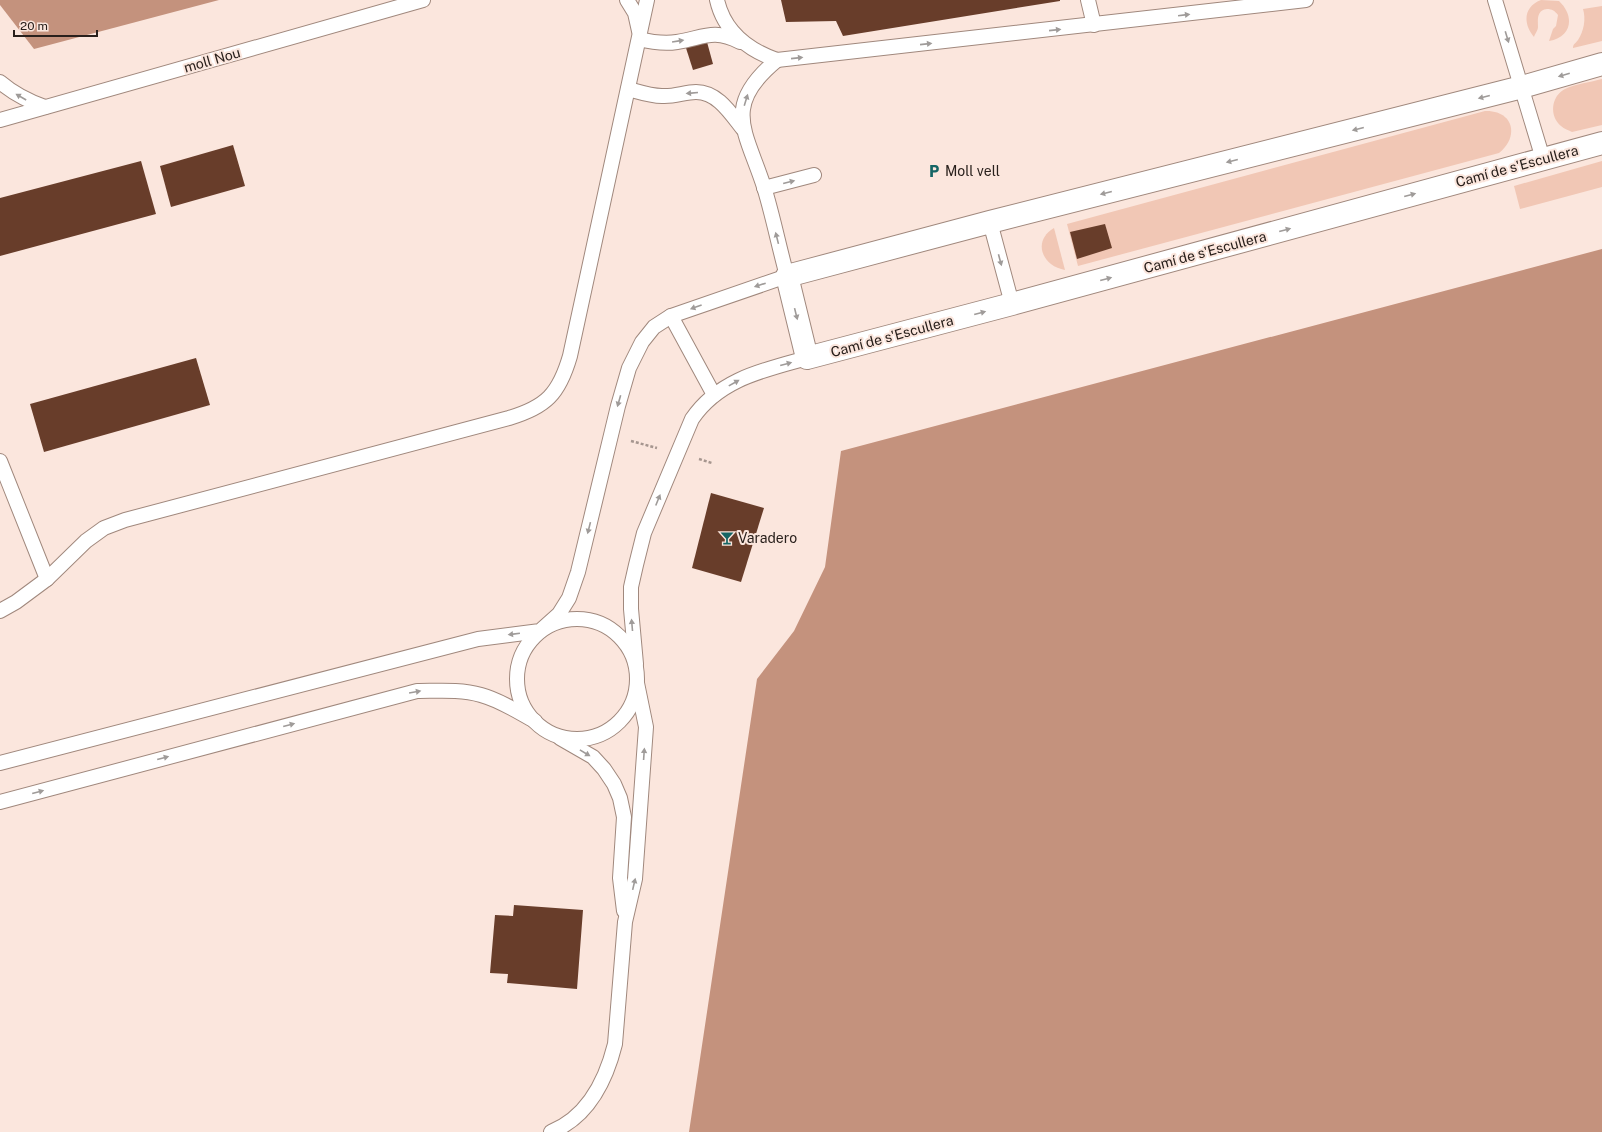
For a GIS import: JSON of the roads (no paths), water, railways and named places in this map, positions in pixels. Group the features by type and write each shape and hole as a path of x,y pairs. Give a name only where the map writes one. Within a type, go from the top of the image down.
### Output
{"street":[{"path":"807,358 787,276 990,222 1522,87 1602,64"},
{"name":"Camí de s'Escullera","path":"807,358 1012,304 1602,143"}],"lane":[{"name":"moll Nou","path":"0,120 423,0"},
{"path":"627,0 635,13 639,27 639,39"},
{"path":"0,611 16,602 47,579 86,541 104,528 125,520 501,420 527,412 542,404 554,392 564,375 570,356 647,0"},
{"path":"717,0 719,9 728,25 736,36 748,46"},
{"path":"1088,0 1094,25"},
{"path":"639,39 665,43 677,42 711,34 719,34 729,36 764,55 777,60 1306,0"},
{"path":"1495,0 1543,159"},
{"path":"535,721 523,705 517,685 518,665 526,646 559,614 569,598 578,572 611,435 629,368 642,342 654,327 671,316 787,276 764,188 743,130 742,115 744,100 751,86 761,73 777,60"},
{"path":"0,82 27,101 45,107"},
{"path":"628,89 660,96 697,92 707,95 717,99 725,106 743,130"},
{"path":"764,188 814,175"},
{"path":"990,222 1012,304"},
{"path":"671,316 714,395"},
{"path":"551,1132 571,1121 583,1110 595,1095 611,1061 615,1044 625,922 635,879 646,727 637,683 631,608 631,587 644,533 692,419 701,406 714,395 743,378 764,370 807,358"},
{"path":"0,461 47,579"},
{"path":"0,763 478,639 540,631 558,622 578,618 598,622 615,632 628,646 636,664"},
{"path":"551,733 570,738 589,738 607,731 622,718 633,702 637,683"},
{"path":"0,802 416,691 456,691 482,695 535,721 551,733 592,757 614,784 620,798 624,817 620,878 625,922"}],"place":[{"name":"Moll vell","path":"934,171"},
{"name":"Varadero","path":"727,538"}]}
